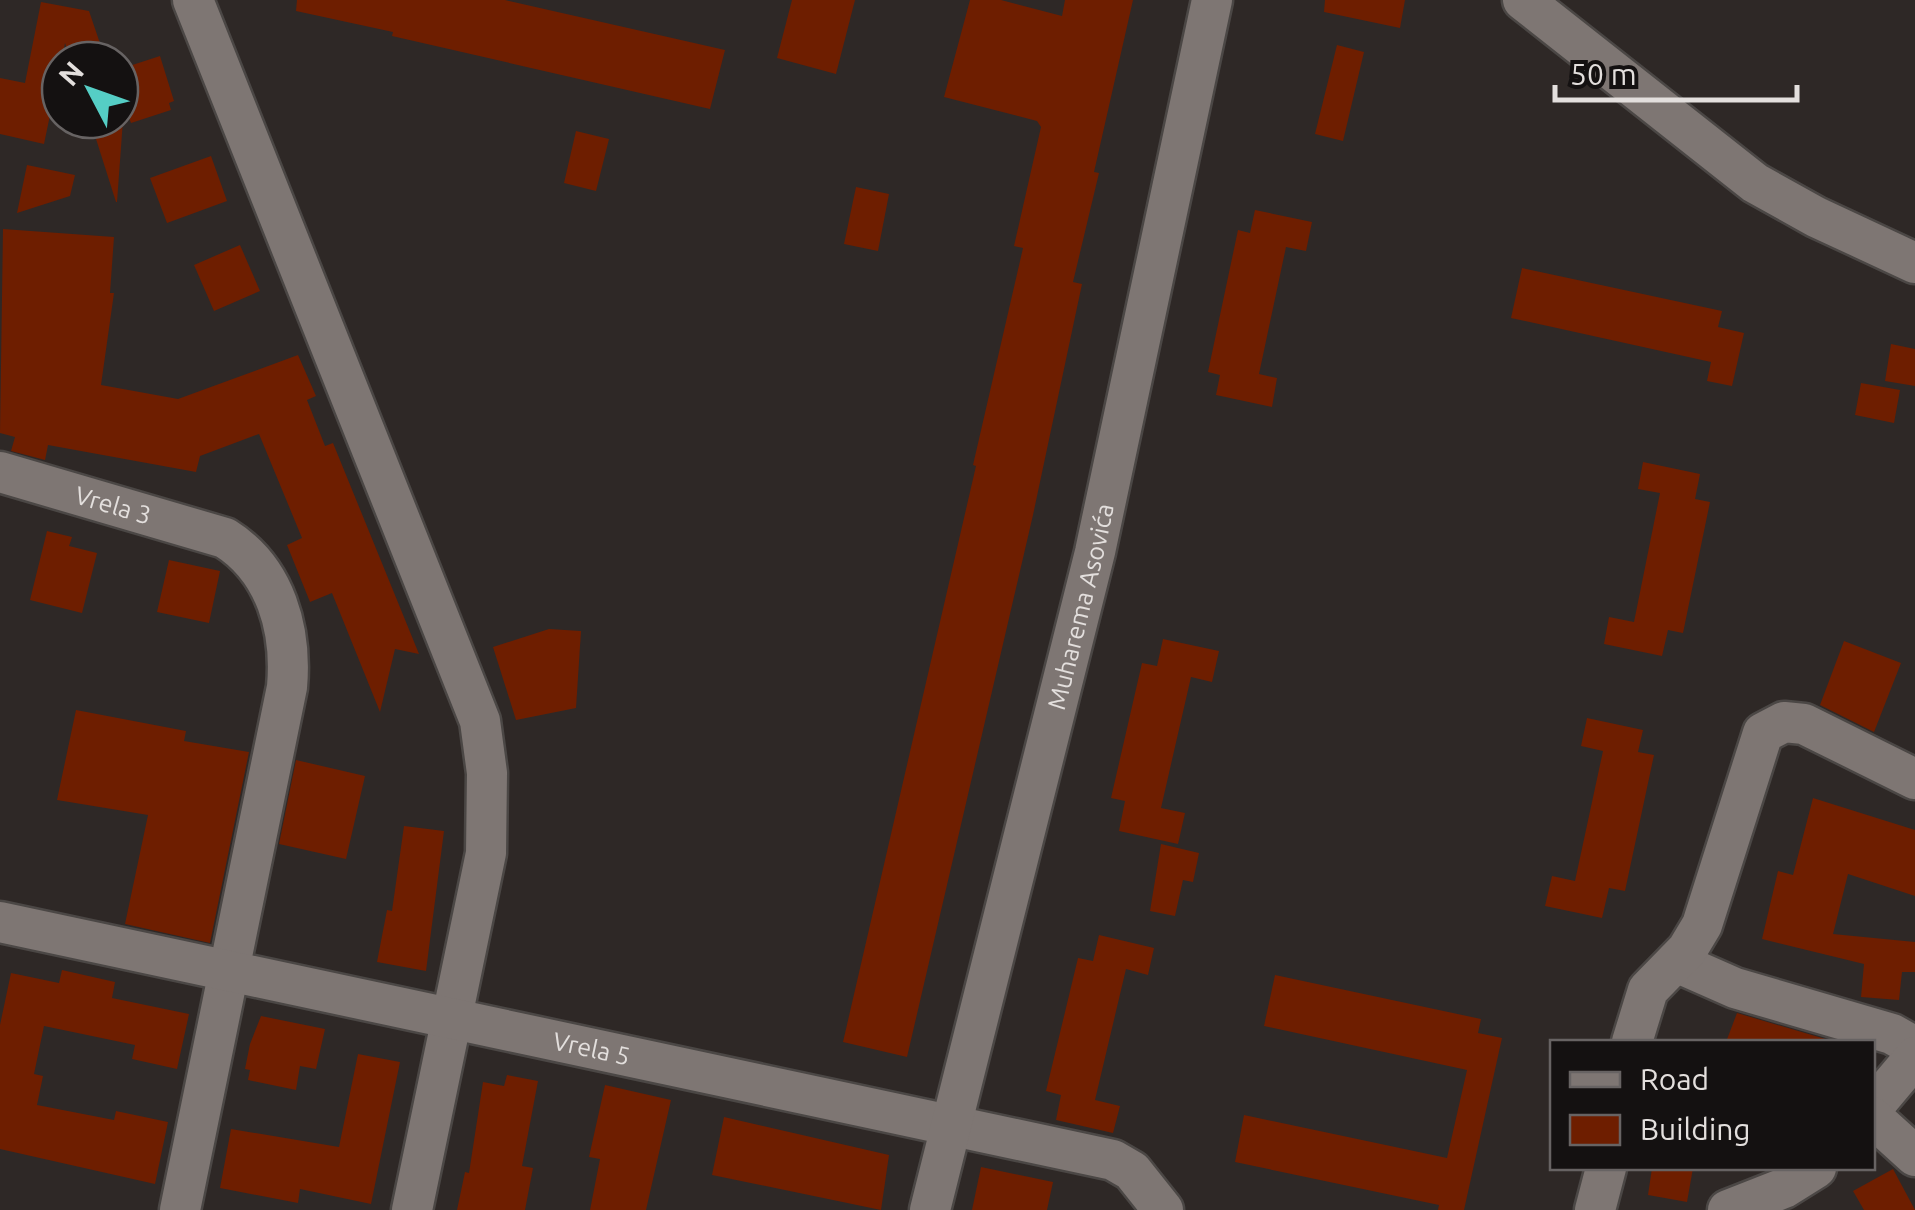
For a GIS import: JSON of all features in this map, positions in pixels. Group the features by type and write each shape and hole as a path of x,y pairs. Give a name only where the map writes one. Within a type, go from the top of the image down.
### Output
{"street":[{"path":"194,0 480,721 487,773 486,853 412,1210"},
{"name":"Muharema Asovića","path":"930,1210 1095,552 1212,0"},
{"path":"1523,0 1755,182 1816,218 1915,263"},
{"name":"Vrela 3","path":"0,472 224,538 252,561 275,596 289,649 287,687 230,971"},
{"path":"1633,1040 1648,990 1676,962 1702,925 1763,733 1784,722 1804,724 1915,778"},
{"name":"Vrela 5","path":"0,922 1113,1160 1132,1171 1150,1202"},
{"path":"1676,962 1735,988 1892,1034 1915,1048"},
{"path":"180,1210 230,971"},
{"path":"1875,1105 1915,1058"},
{"path":"1875,1120 1915,1156"},
{"path":"1594,1210 1605,1170"},
{"path":"1728,1210 1800,1188"}],"building":[{"path":"297,0 505,0 725,50 710,109 296,11"},
{"path":"792,0 855,0 836,74 777,58"},
{"path":"970,0 1001,0 1062,16 1065,0 1133,0 1094,172 1099,173 1073,282 1082,284 1033,515 907,1057 843,1042 976,466 973,465 1023,248 1014,246 1041,127 1037,121 944,97"},
{"path":"1325,0 1405,0 1400,28 1324,12"},
{"path":"41,2 89,11 99,40 40,40 40,140 45,140 44,144 0,134 0,78 25,83"},
{"path":"1337,45 1364,52 1343,141 1315,134"},
{"path":"160,56 174,101 169,103 171,110 140,120 140,62"},
{"path":"576,131 609,139 596,191 564,183"},
{"path":"96,140 122,140 116,202"},
{"path":"211,156 227,201 167,223 150,178"},
{"path":"27,165 75,175 70,196 17,213"},
{"path":"856,187 889,194 878,251 844,244"},
{"path":"1255,210 1312,222 1306,251 1286,247 1259,374 1277,378 1272,407 1216,395 1220,375 1208,372 1238,230 1250,233"},
{"path":"3,229 114,237 110,293 114,293 101,385 178,399 298,355 316,396 307,400 325,446 333,443 419,654 395,649 380,712 332,593 310,602 287,545 302,538 259,434 200,456 196,472 48,445 45,460 11,451 15,437 0,433"},
{"path":"240,245 260,291 214,311 194,265"},
{"path":"1522,268 1722,311 1718,327 1744,333 1732,386 1707,381 1711,362 1511,318"},
{"path":"1891,344 1915,349 1915,386 1885,381"},
{"path":"1861,383 1900,390 1894,423 1855,415"},
{"path":"1643,462 1700,474 1695,499 1710,502 1683,633 1668,630 1662,656 1604,644 1609,617 1634,622 1660,493 1638,489"},
{"path":"47,531 72,537 69,546 97,553 82,613 30,600"},
{"path":"169,560 220,571 209,623 157,612"},
{"path":"549,629 581,631 576,708 516,720 493,647"},
{"path":"1163,639 1219,651 1212,682 1191,677 1161,808 1185,813 1178,844 1119,831 1125,801 1111,798 1142,663 1157,666"},
{"path":"1844,641 1901,663 1874,732 1820,705"},
{"path":"76,710 186,731 184,741 249,752 210,943 125,924 148,815 57,800"},
{"path":"1587,718 1643,730 1638,752 1654,755 1625,891 1609,888 1602,918 1545,906 1552,876 1575,881 1603,751 1581,746"},
{"path":"296,760 365,776 346,859 279,844"},
{"path":"1813,798 1915,830 1915,896 1848,874 1833,934 1915,942 1915,972 1902,972 1899,1000 1861,997 1864,964 1762,939 1778,871 1793,875"},
{"path":"404,826 444,831 426,971 377,962 387,910 392,911"},
{"path":"1161,844 1199,853 1193,882 1183,880 1175,916 1150,911"},
{"path":"1099,935 1154,948 1148,975 1126,969 1095,1100 1120,1106 1113,1133 1056,1120 1061,1095 1046,1091 1078,958 1093,961"},
{"path":"62,970 115,982 112,998 189,1014 177,1069 132,1059 135,1045 44,1026 34,1074 43,1076 37,1105 114,1120 116,1111 168,1122 155,1184 0,1149 0,1025 11,973 59,983"},
{"path":"1275,975 1481,1019 1478,1033 1502,1038 1464,1210 1438,1210 1439,1205 1235,1162 1244,1115 1447,1158 1467,1070 1264,1026"},
{"path":"1737,1013 1829,1040 1727,1040"},
{"path":"261,1016 325,1029 316,1069 300,1066 296,1090 248,1080 250,1070 245,1069 250,1044"},
{"path":"358,1054 400,1062 371,1204 300,1189 298,1203 220,1188 231,1129 339,1147"},
{"path":"507,1075 538,1081 522,1166 533,1168 525,1210 457,1210 465,1172 469,1173 483,1082 504,1086"},
{"path":"605,1085 671,1100 646,1210 590,1210 600,1159 589,1157"},
{"path":"724,1117 889,1155 881,1210 712,1175"},
{"path":"981,1167 1053,1182 1047,1210 972,1210"},
{"path":"1893,1169 1915,1210 1864,1210 1853,1191"},
{"path":"1652,1170 1693,1170 1687,1202 1648,1195"}]}
